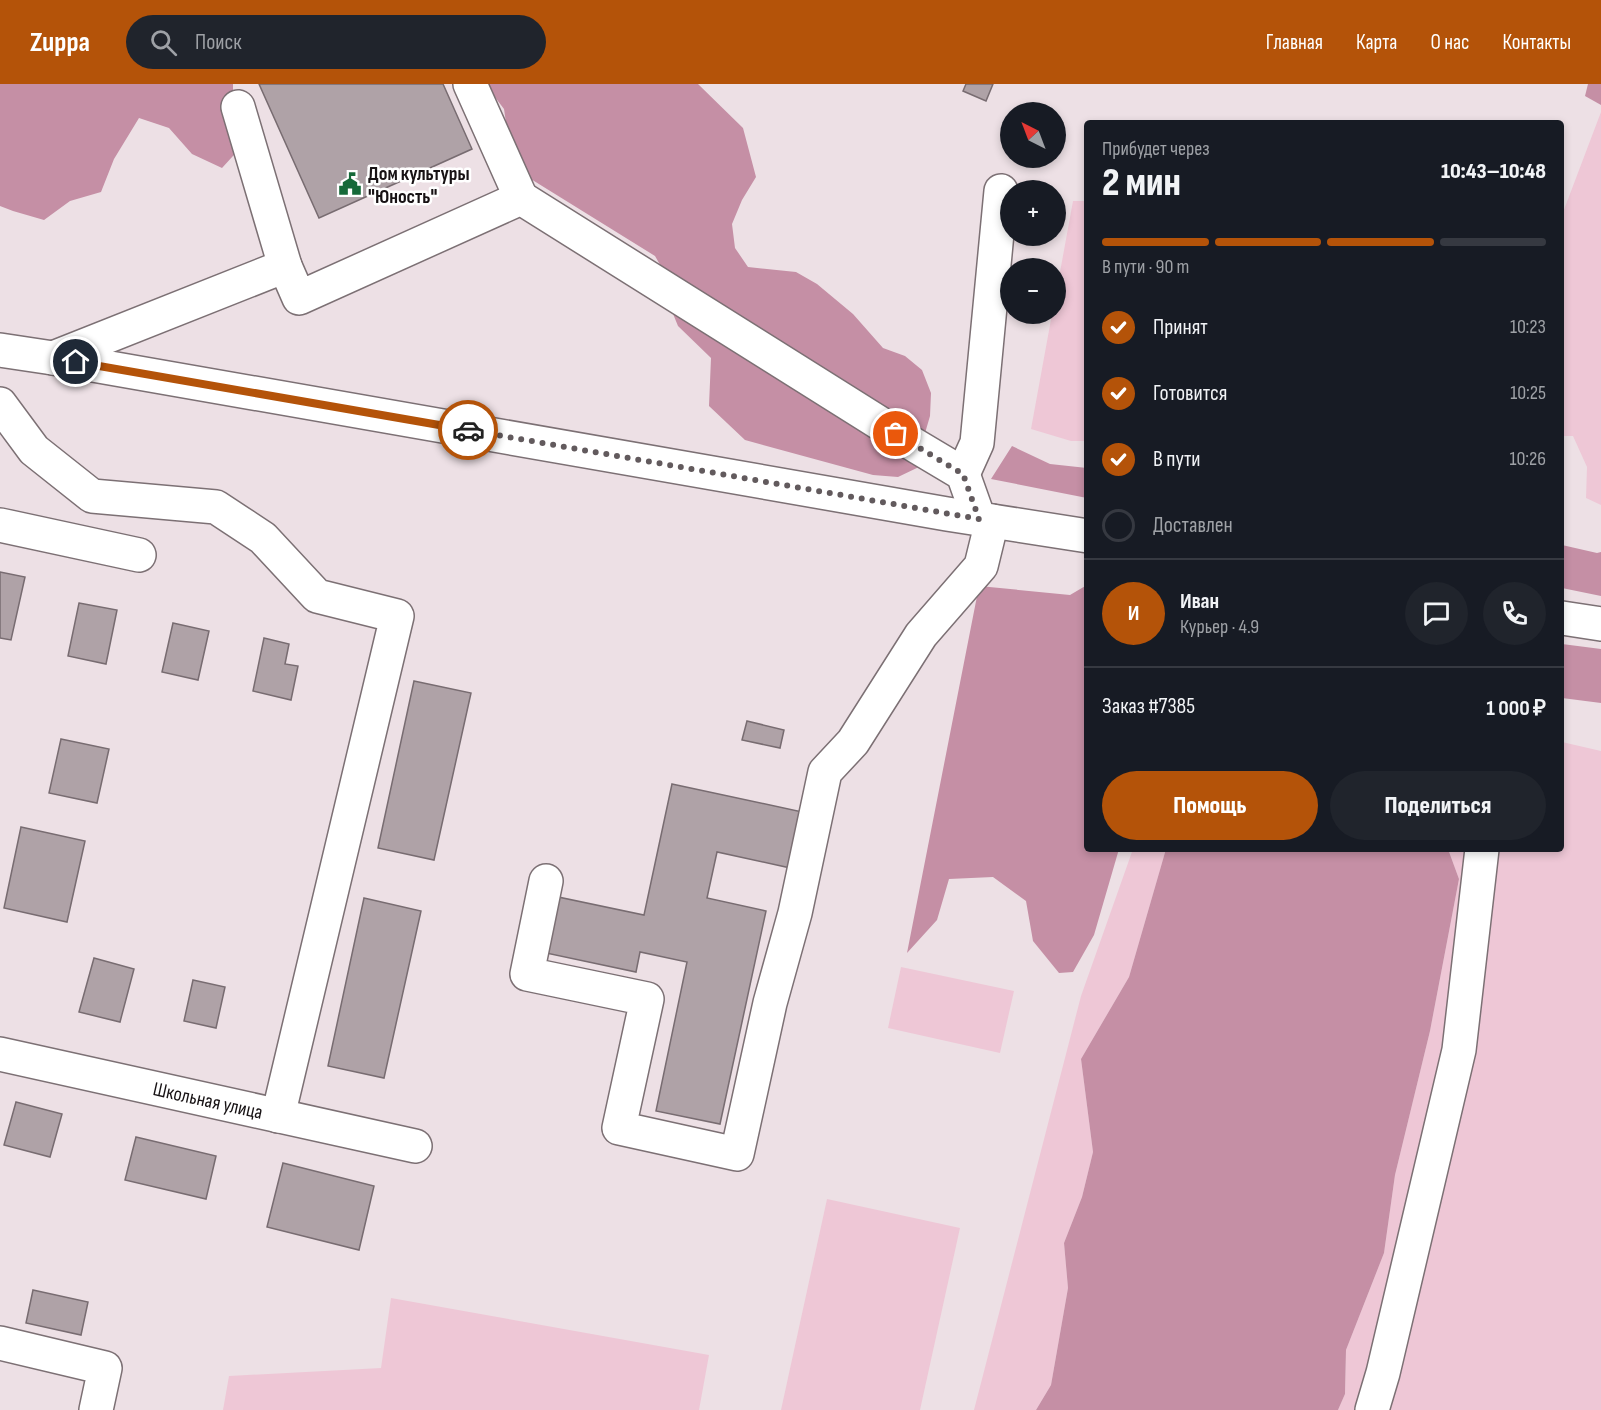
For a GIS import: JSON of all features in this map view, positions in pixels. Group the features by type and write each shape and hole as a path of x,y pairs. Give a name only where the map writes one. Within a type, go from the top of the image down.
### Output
{"street":[{"path":"470,84 521,198 963,474 986,520 981,566 921,635 853,742 825,772 795,913 770,1003 737,1154 619,1128 646,999 527,974 546,881"},
{"path":"238,107 285,266 299,298 521,198"},
{"path":"963,474 977,443 1000,202"},
{"path":"52,358 285,266"},
{"path":"0,350 1084,535"},
{"path":"0,404 34,450 92,496 216,507 263,538 317,596 397,616 278,1116"},
{"path":"0,525 139,555"},
{"path":"1564,618 1601,624"},
{"path":"1372,1410 1383,1373 1459,1050 1482,852"},
{"name":"Школьная улица","path":"0,1054 415,1146"},
{"path":"0,1343 105,1368 96,1410"}],"shaded area":[{"path":"0,84 233,84 233,114 243,145 222,168 192,154 169,128 139,118 114,159 101,192 70,201 44,220 0,206"},
{"path":"485,84 698,84 743,128 756,177 742,200 732,224 735,248 748,267 796,272 817,284 853,314 883,348 905,356 922,370 931,393 930,416 923,440 921,466 898,477 873,475 745,440 709,406 711,358 678,326 669,304 667,277 655,256 526,176 511,157 504,109"},
{"path":"1588,84 1601,84 1601,105 1585,96"},
{"path":"1601,112 1601,505 1586,498 1587,467 1573,436 1564,436 1564,210"},
{"path":"1073,201 1084,201 1084,441 1071,441 1031,429 1050,324 1066,324 1066,258 1063,258"},
{"path":"1012,446 1050,464 1084,468 1084,497 991,479"},
{"path":"1564,545 1601,552 1601,596 1564,588"},
{"path":"979,586 1070,595 1084,587 1084,852 1118,852 1094,935 1073,972 1059,973 1033,941 1026,901 993,877 949,879 937,920 907,953"},
{"path":"1564,644 1601,649 1601,703 1564,698"},
{"path":"1564,742 1601,751 1601,1410 1338,1410 1345,1394 1346,1350 1384,1253 1395,1175 1430,1031 1459,879 1449,852 1564,852"},
{"path":"1132,852 1165,852 1129,977 1081,1059 1093,1152 1082,1197 1064,1243 1068,1288 1051,1385 1036,1410 974,1410 1081,996"},
{"path":"1165,852 1449,852 1459,879 1430,1031 1395,1175 1384,1253 1346,1350 1345,1394 1338,1410 1036,1410 1051,1385 1068,1288 1064,1243 1082,1197 1093,1152 1081,1059 1129,977"},
{"path":"901,967 1014,991 1000,1053 888,1028"},
{"path":"827,1199 960,1228 920,1410 781,1410"},
{"path":"391,1298 709,1355 699,1410 223,1410 229,1376 381,1368"}],"building":[{"name":"Дом культуры \"Юность\"","path":"259,84 443,84 472,149 319,218"},
{"path":"966,84 993,84 986,101 963,91"},
{"path":"0,572 25,577 11,640 0,638"},
{"path":"79,603 117,610 106,664 68,656"},
{"path":"173,623 209,631 198,680 162,672"},
{"path":"264,638 289,644 285,664 298,666 291,700 253,691"},
{"path":"414,681 471,693 434,860 378,848"},
{"path":"747,721 784,730 780,748 742,740"},
{"path":"61,739 109,749 97,803 49,793"},
{"path":"672,784 807,813 795,869 717,852 707,898 766,911 720,1124 656,1111 687,962 640,952 636,972 546,953 558,897 644,915"},
{"path":"21,827 85,841 67,922 4,908"},
{"path":"364,898 421,911 384,1078 328,1066"},
{"path":"94,958 134,969 120,1022 79,1012"},
{"path":"193,980 225,987 216,1028 184,1021"},
{"path":"16,1102 62,1114 50,1157 4,1145"},
{"path":"136,1137 216,1156 206,1199 125,1180"},
{"path":"283,1163 374,1186 359,1250 267,1227"},
{"path":"33,1290 88,1302 81,1335 26,1323"}],"way so far":[{"path":"468,430 979,519 963,474 896,434"}],"place":[{"name":"Дом культуры \"Юность\"","path":"350,184"}],"route":[{"path":"76,362 468,430"}]}
